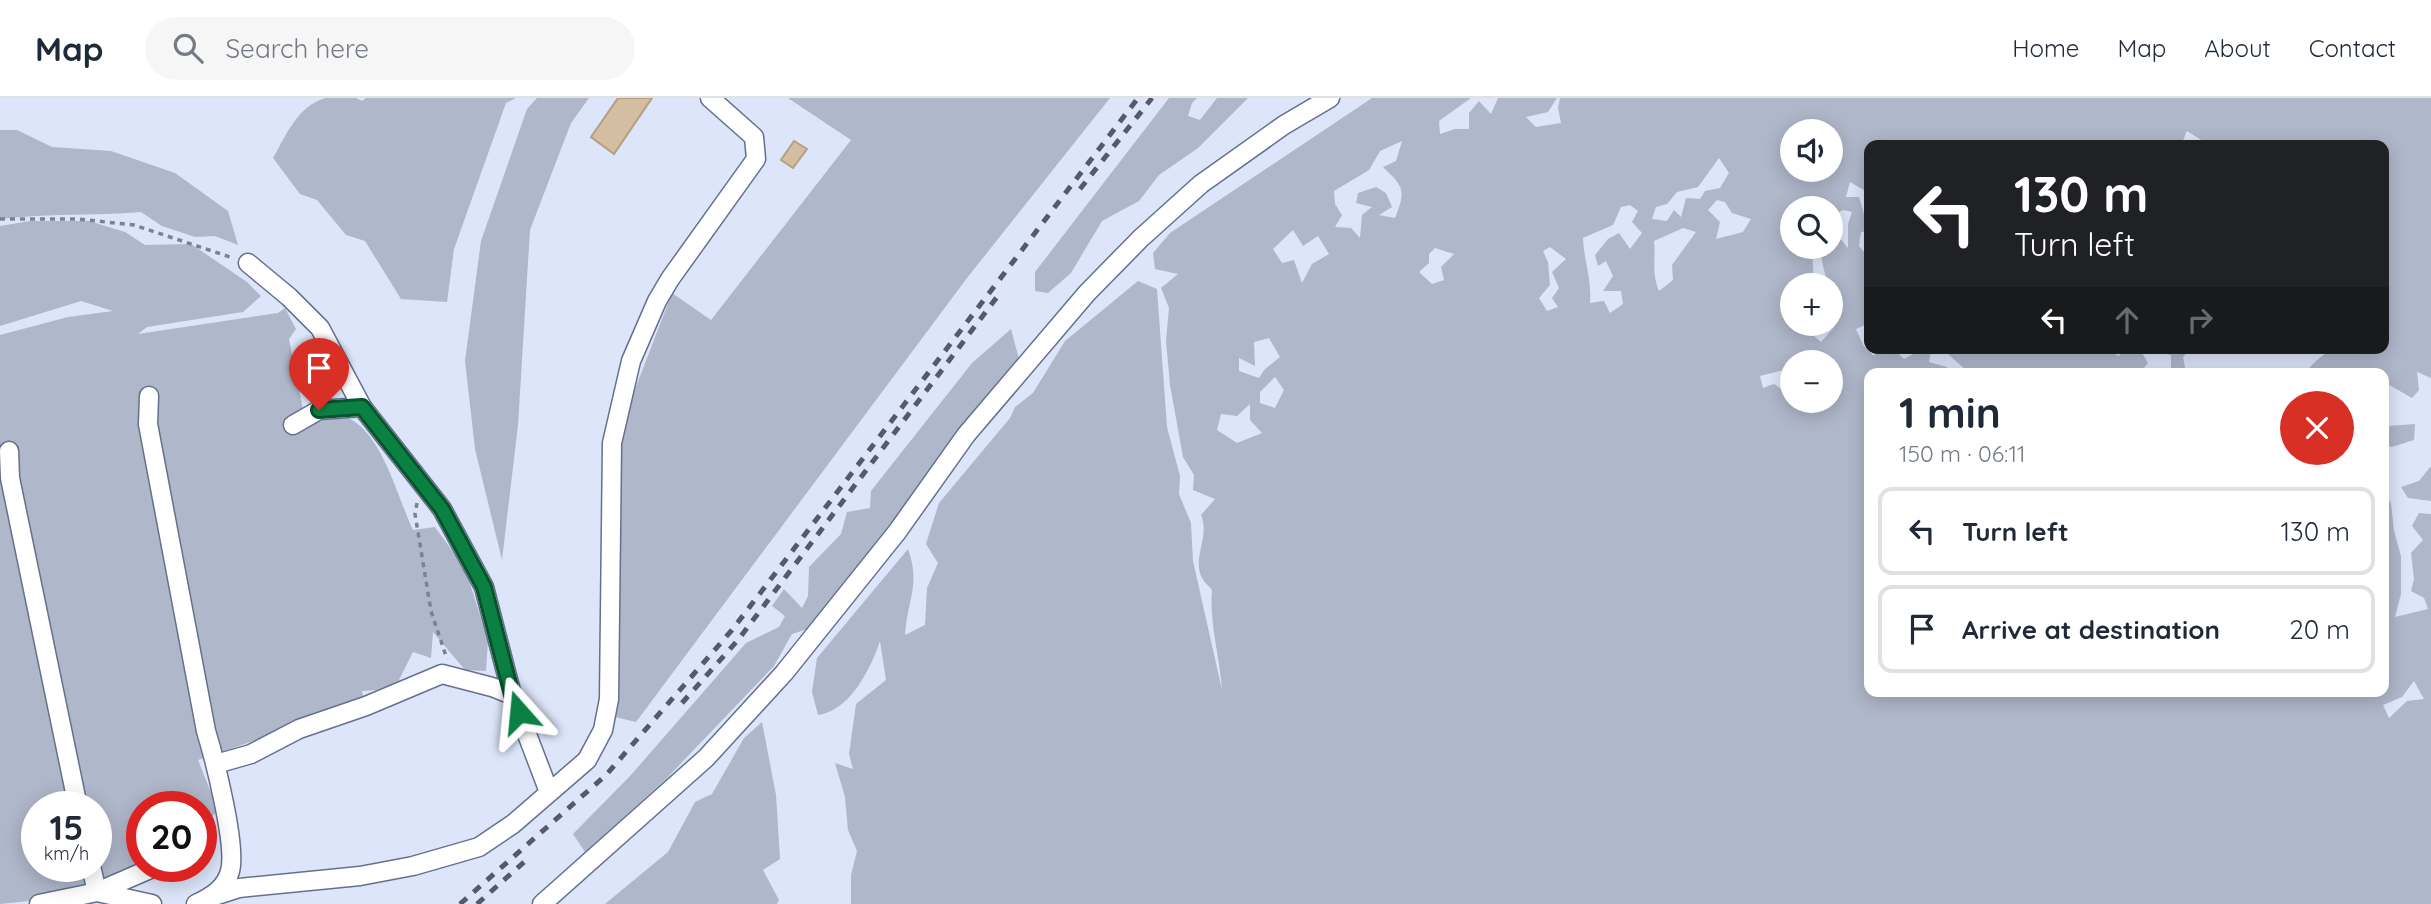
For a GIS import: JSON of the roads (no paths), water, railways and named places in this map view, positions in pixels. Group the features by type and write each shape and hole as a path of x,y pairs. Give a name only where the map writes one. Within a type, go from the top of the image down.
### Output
{"lane":[{"path":"203,901 239,888 360,876 413,866 479,847 513,824 587,760 603,730 609,699 612,443 631,361 657,301 670,279 756,159 754,137 710,98"},
{"path":"542,904 706,758 784,673 897,532 966,435 1087,293 1141,238 1201,184 1284,125 1330,98"},
{"path":"248,263 289,297 320,328 362,407 442,509 484,587 512,695 549,792"},
{"path":"149,396 148,424 206,730 216,764 231,855 230,871 223,886 203,901"},
{"path":"293,425 319,410 362,407"},
{"path":"9,451 9,478 75,791"},
{"path":"216,764 251,754 299,729 366,706 442,674 512,695"},
{"path":"39,904 97,892 126,879"},
{"path":"95,882 97,892"},
{"path":"97,892 152,904"}],"railway":[{"path":"460,904 606,775 732,630 1138,98"},
{"path":"1080,189 1152,98"},
{"path":"682,703 738,640 997,297"},
{"path":"477,904 524,862"}]}
